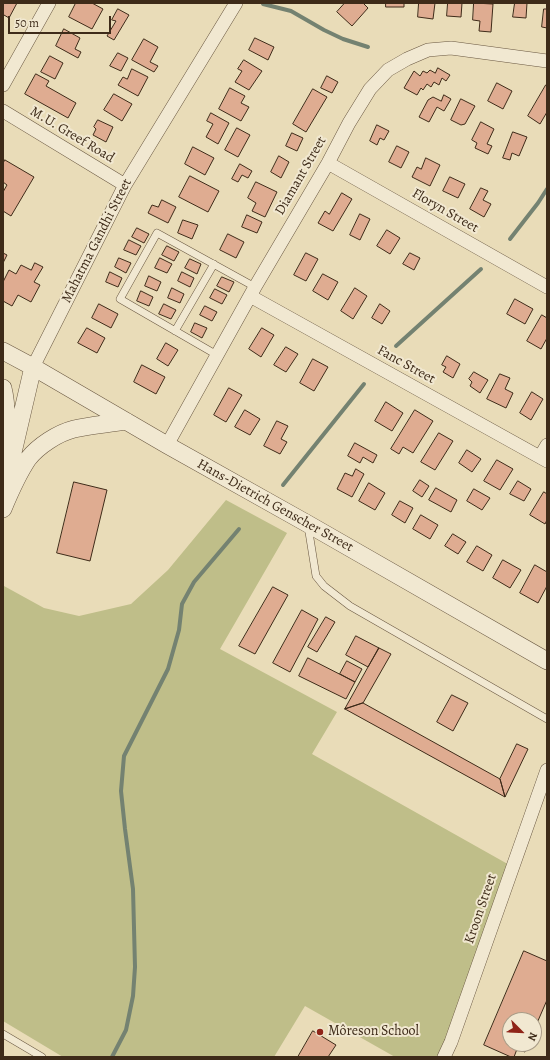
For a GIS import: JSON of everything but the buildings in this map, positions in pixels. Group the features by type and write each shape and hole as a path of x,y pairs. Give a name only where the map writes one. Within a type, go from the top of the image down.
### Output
{"street":[{"path":"3,85 49,3"},
{"name":"Mahatma Gandhi Street","path":"3,497 33,367 125,185 236,3"},
{"name":"Diamant Street","path":"167,445 253,291 328,163 349,123 370,89 388,70 407,59 428,50 451,48 547,61"},
{"name":"M.U. Greef Road","path":"3,111 125,185"},
{"name":"Floryn Street","path":"328,163 547,287"},
{"name":"Fanc Street","path":"253,291 544,459"},
{"name":"Hans-Dietrich Genscher Street","path":"3,351 547,661"},
{"path":"3,388 5,395 6,428 3,463"},
{"path":"3,509 12,487 29,458 42,446 57,436 73,430 126,421"},
{"path":"544,459 547,445"},
{"name":"Kroon Street","path":"444,1057 547,770"}],"lane":[{"path":"217,355 120,299 157,233 214,264 253,291"},
{"path":"175,331 214,264"},
{"path":"308,524 316,576 324,586 350,606 547,719"},
{"path":"3,1034 42,1057"}],"shaded area":[{"path":"226,500 287,533 220,649 337,712 312,754 513,867 444,1057 395,1057 305,1006 274,1057 63,1057 3,1021 4,586 44,608 79,616 131,604 168,570"}],"waterway":[{"path":"263,4 291,11 343,39 368,47"},
{"path":"510,239 547,189"},
{"path":"396,346 481,269"},
{"path":"283,485 364,384"},
{"path":"112,1057 126,1030 133,996 135,967 133,889 121,791 124,756 168,669 179,630 182,604 194,582 239,529"}],"place":[{"name":"Môreson School","path":"320,1032"}]}
